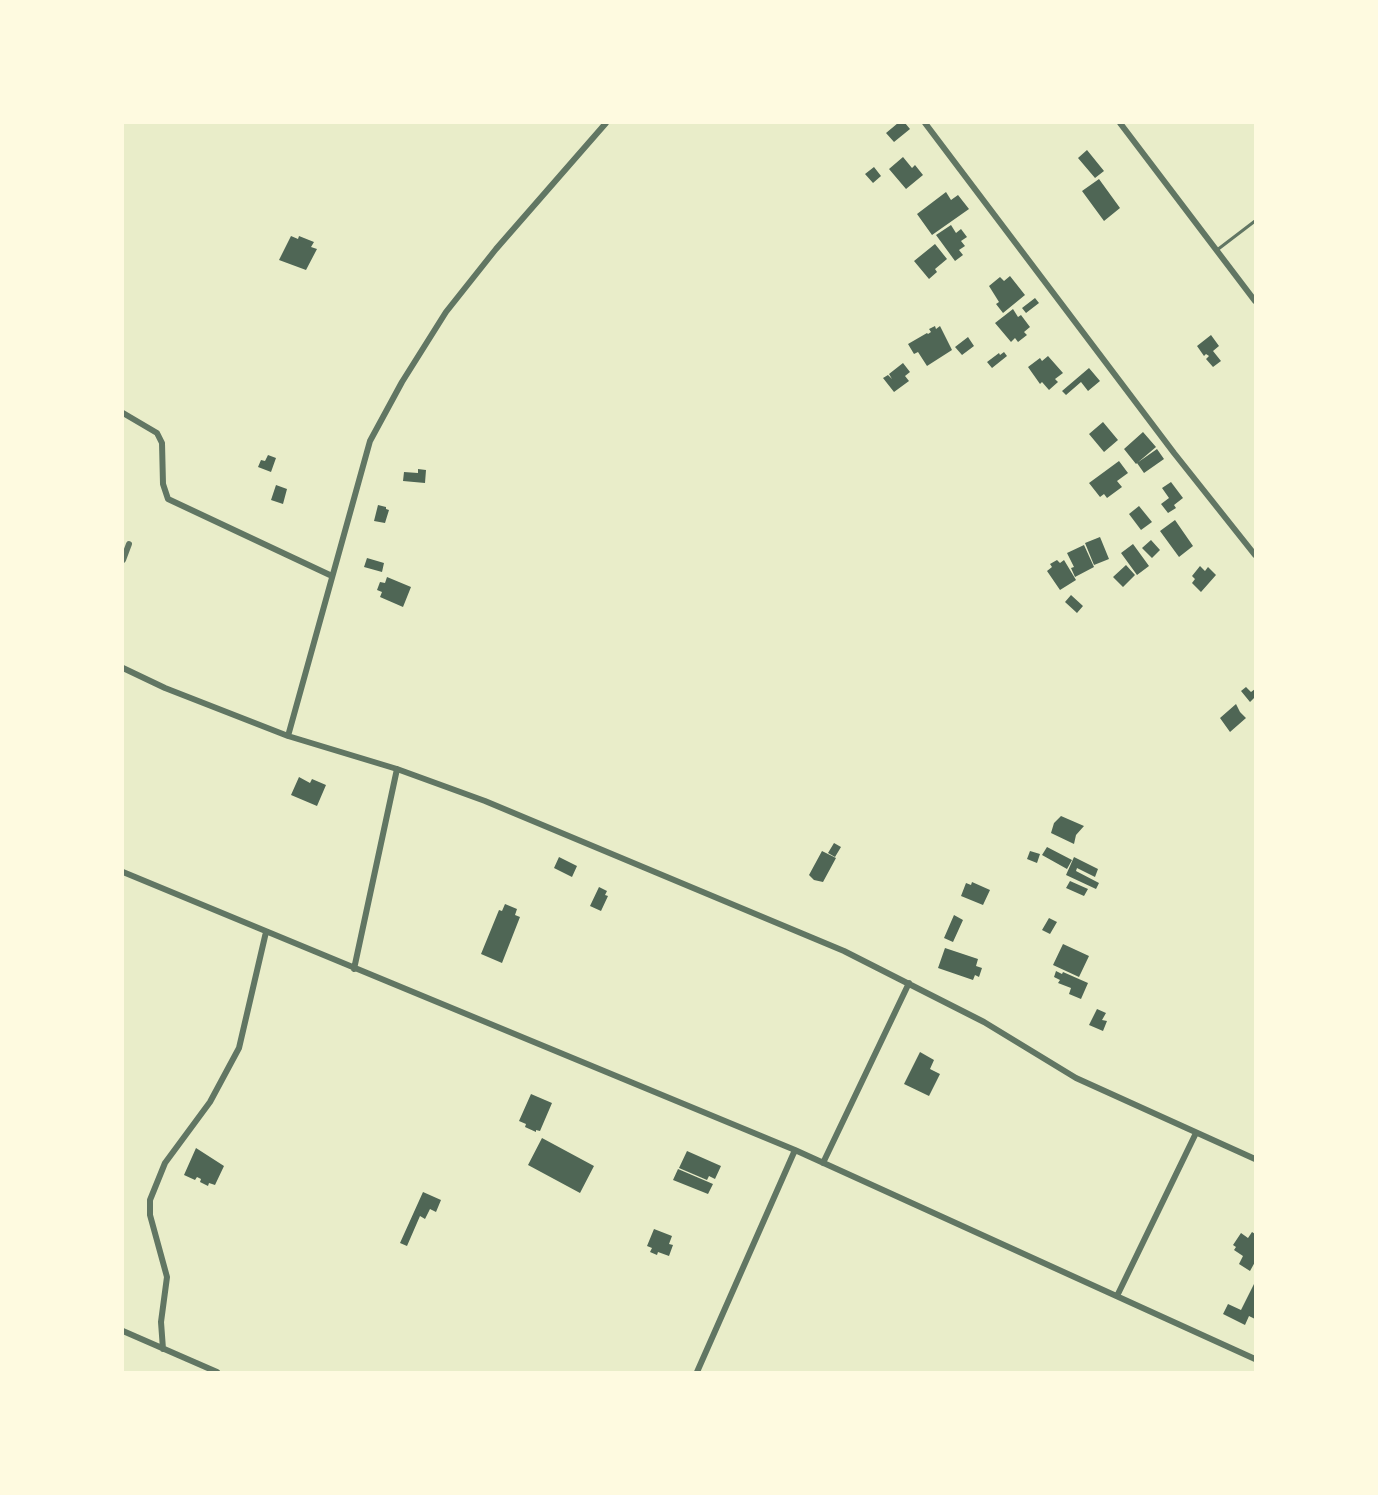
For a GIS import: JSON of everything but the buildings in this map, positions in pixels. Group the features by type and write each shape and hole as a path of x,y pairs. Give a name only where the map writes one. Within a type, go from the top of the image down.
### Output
{"street":[{"path":"288,736 370,441 402,382 446,312 496,249 606,123"},
{"path":"925,123 1174,453 1255,555"},
{"path":"1120,123 1255,302"},
{"path":"123,413 157,433 162,443 163,484 168,499 332,576"},
{"path":"123,560 129,544"},
{"path":"123,668 165,688 288,736 397,769 485,801 844,951 984,1022 1076,1078 1255,1159"},
{"path":"354,969 397,769"},
{"path":"123,872 795,1150 1255,1359"},
{"path":"163,1348 161,1322 167,1276 150,1215 150,1200 165,1163 210,1102 239,1048 266,932"},
{"path":"824,1164 909,983"},
{"path":"1117,1296 1196,1133"},
{"path":"697,1372 795,1150"},
{"path":"123,1331 217,1372"}],"lane":[{"path":"1217,250 1255,221"}]}
